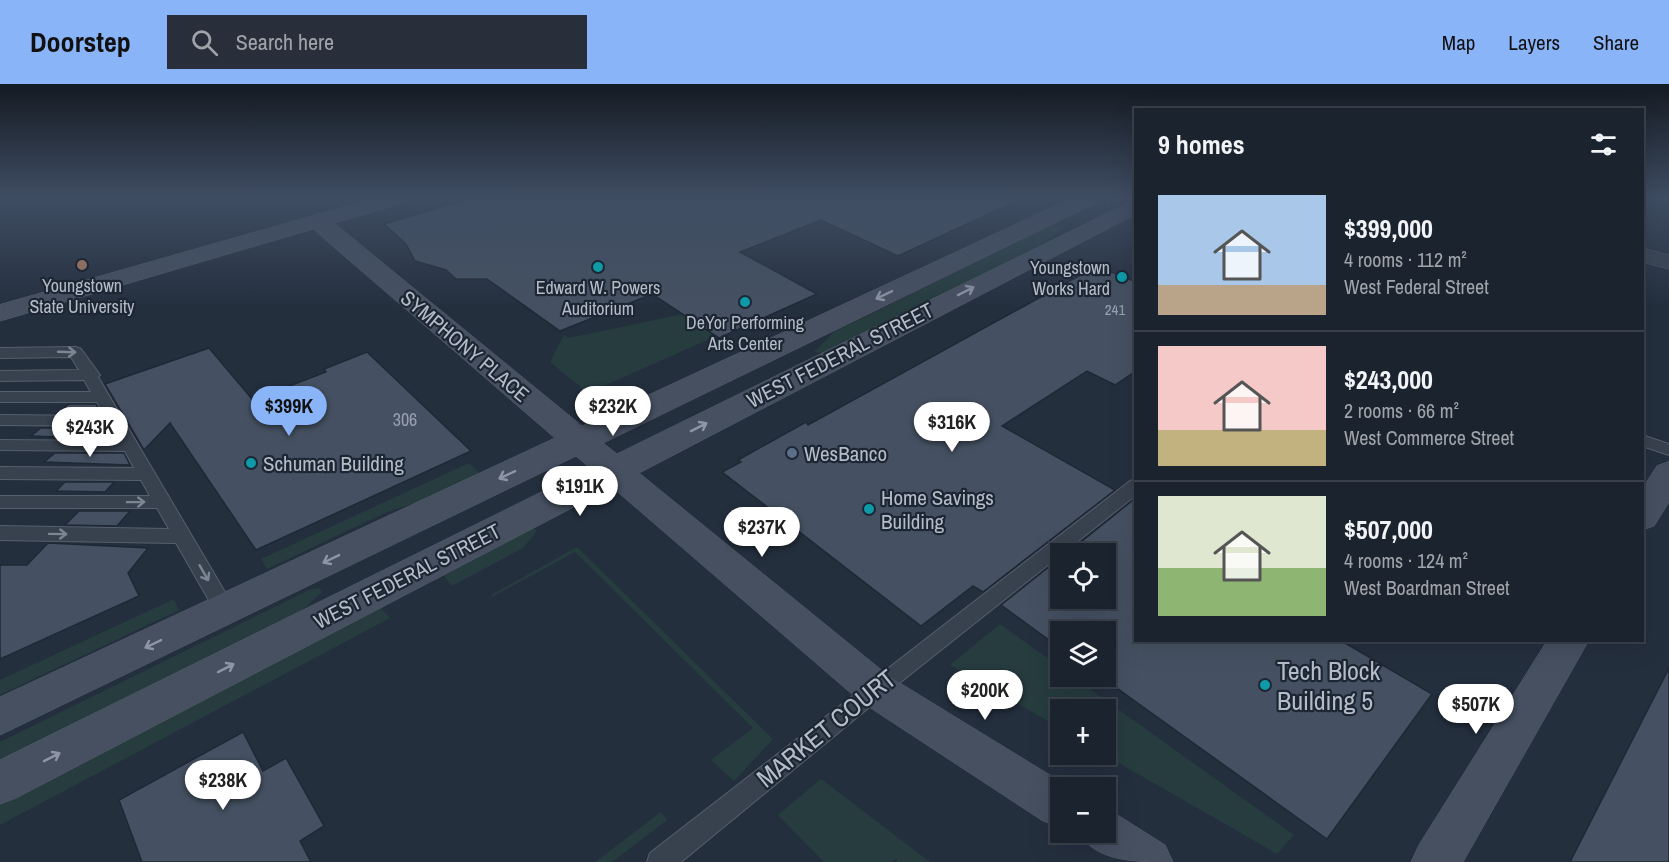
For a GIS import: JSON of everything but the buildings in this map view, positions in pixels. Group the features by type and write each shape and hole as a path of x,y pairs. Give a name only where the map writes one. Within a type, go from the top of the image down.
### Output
{"street":[{"path":"0,313 271,234"},
{"name":"SYMPHONY PLACE","path":"333,234 875,689 1050,800"},
{"name":"WEST FEDERAL STREET","path":"0,717 1012,234"},
{"name":"WEST FEDERAL STREET","path":"0,783 1078,234"},
{"path":"1644,256 1669,262"},
{"path":"1644,515 1669,473"},
{"path":"1436,862 1568,642"},
{"path":"1116,841 1148,862"}],"lane":[{"path":"0,353 76,351 92,375 225,610"},
{"path":"0,376 92,375"},
{"path":"0,397 104,397"},
{"path":"0,420 117,421"},
{"path":"1644,441 1669,450"},
{"path":"0,445 132,446"},
{"path":"0,473 148,474"},
{"name":"MARKET COURT","path":"660,862 875,689 1134,487"},
{"path":"0,502 164,502"},
{"path":"0,533 183,536"}],"green space":[{"path":"1034,234 1055,234 1047,242 822,353 814,352 835,331"},
{"path":"683,314 716,336 588,393 550,362 564,335 569,338"},
{"path":"469,463 486,480 387,512 267,569 261,559"},
{"path":"530,525 537,531 523,548 452,586 441,572"},
{"path":"577,547 773,739 734,781 711,760 753,728 575,552 492,597 491,595"},
{"path":"318,588 322,590 321,593 284,626 0,767 0,742 309,590"},
{"path":"174,599 179,610 0,695 0,680"},
{"path":"378,604 390,618 0,825 0,800"},
{"path":"1000,624 1050,660 1050,687 1087,687 1104,699 1050,699 1050,722 950,665"},
{"path":"1116,708 1294,835 1277,854 1116,761"},
{"path":"821,779 930,862 898,862 895,859 891,862 824,862 778,815"},
{"path":"661,812 667,820 612,862 595,862"}],"place":[{"name":"Youngstown State University","path":"82,265"},
{"name":"Edward W. Powers Auditorium","path":"598,267"},
{"name":"Youngstown Works Hard","path":"1122,277"},
{"name":"DeYor Performing Arts Center","path":"745,302"},
{"name":"WesBanco","path":"792,453"},
{"name":"Schuman Building","path":"251,463"},
{"name":"Home Savings Building","path":"869,509"},
{"name":"Tech Block Building 5","path":"1265,685"}]}
